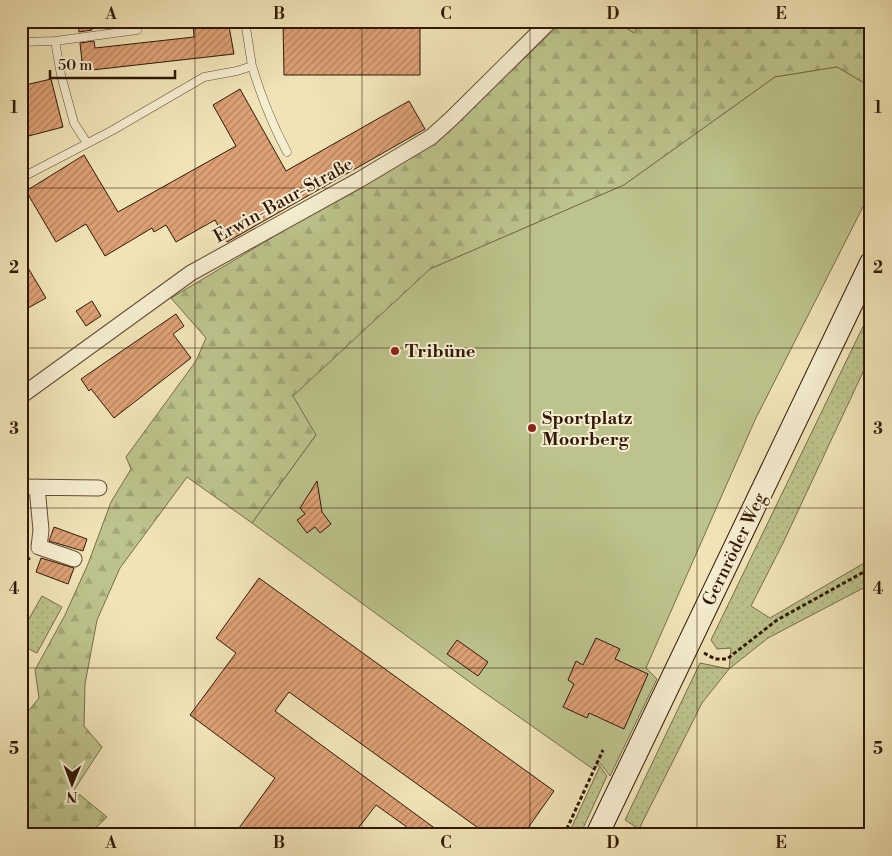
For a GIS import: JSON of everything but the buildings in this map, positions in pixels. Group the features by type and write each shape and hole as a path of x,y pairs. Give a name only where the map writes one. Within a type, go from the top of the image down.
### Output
{"main road":[{"name":"Gernröder Weg","path":"597,835 871,263"}],"street":[{"name":"Erwin-Baur-Straße","path":"21,396 191,273 431,137 451,120 550,21"},
{"path":"21,487 99,488"},
{"path":"37,487 41,530 39,547 74,559"}],"lane":[{"path":"21,42 55,41 137,30 136,21"},
{"path":"245,21 252,66 262,98 287,152"},
{"path":"55,41 60,75 74,123 87,143"},
{"path":"21,178 204,77 237,71 252,66"}],"path":[{"path":"699,650 715,659 727,659 777,620 871,568"},
{"path":"564,835 603,750"}],"green space":[{"path":"563,21 615,21 634,33 641,21 871,21 871,87 837,67 775,77 624,185 430,269 316,435 252,523 187,477 120,568 97,620 85,684 84,726 102,747 74,790 107,817 88,835 21,835 21,720 39,698 35,670 65,615 88,564 111,502 131,469 126,457 196,361 206,338 171,298 447,133"},
{"path":"615,21 641,21 634,34"},
{"name":"Sportplatz Moorberg","path":"837,67 871,87 871,191 755,420 646,668 657,679 610,776 601,764 593,769 478,688 252,523 316,435 293,396 430,269 624,185 775,77"},
{"path":"871,310 871,355 783,543 751,606 770,618 871,559 871,584 768,638 729,669 731,648 717,649 711,640"},
{"path":"42,596 62,607 37,653 21,645 21,633"},
{"path":"700,663 729,669 702,703 639,829 625,820"},
{"path":"600,766 607,776 580,835 568,835"}],"place":[{"name":"Tribüne","path":"395,351"},
{"name":"Sportplatz Moorberg","path":"532,428"}]}
